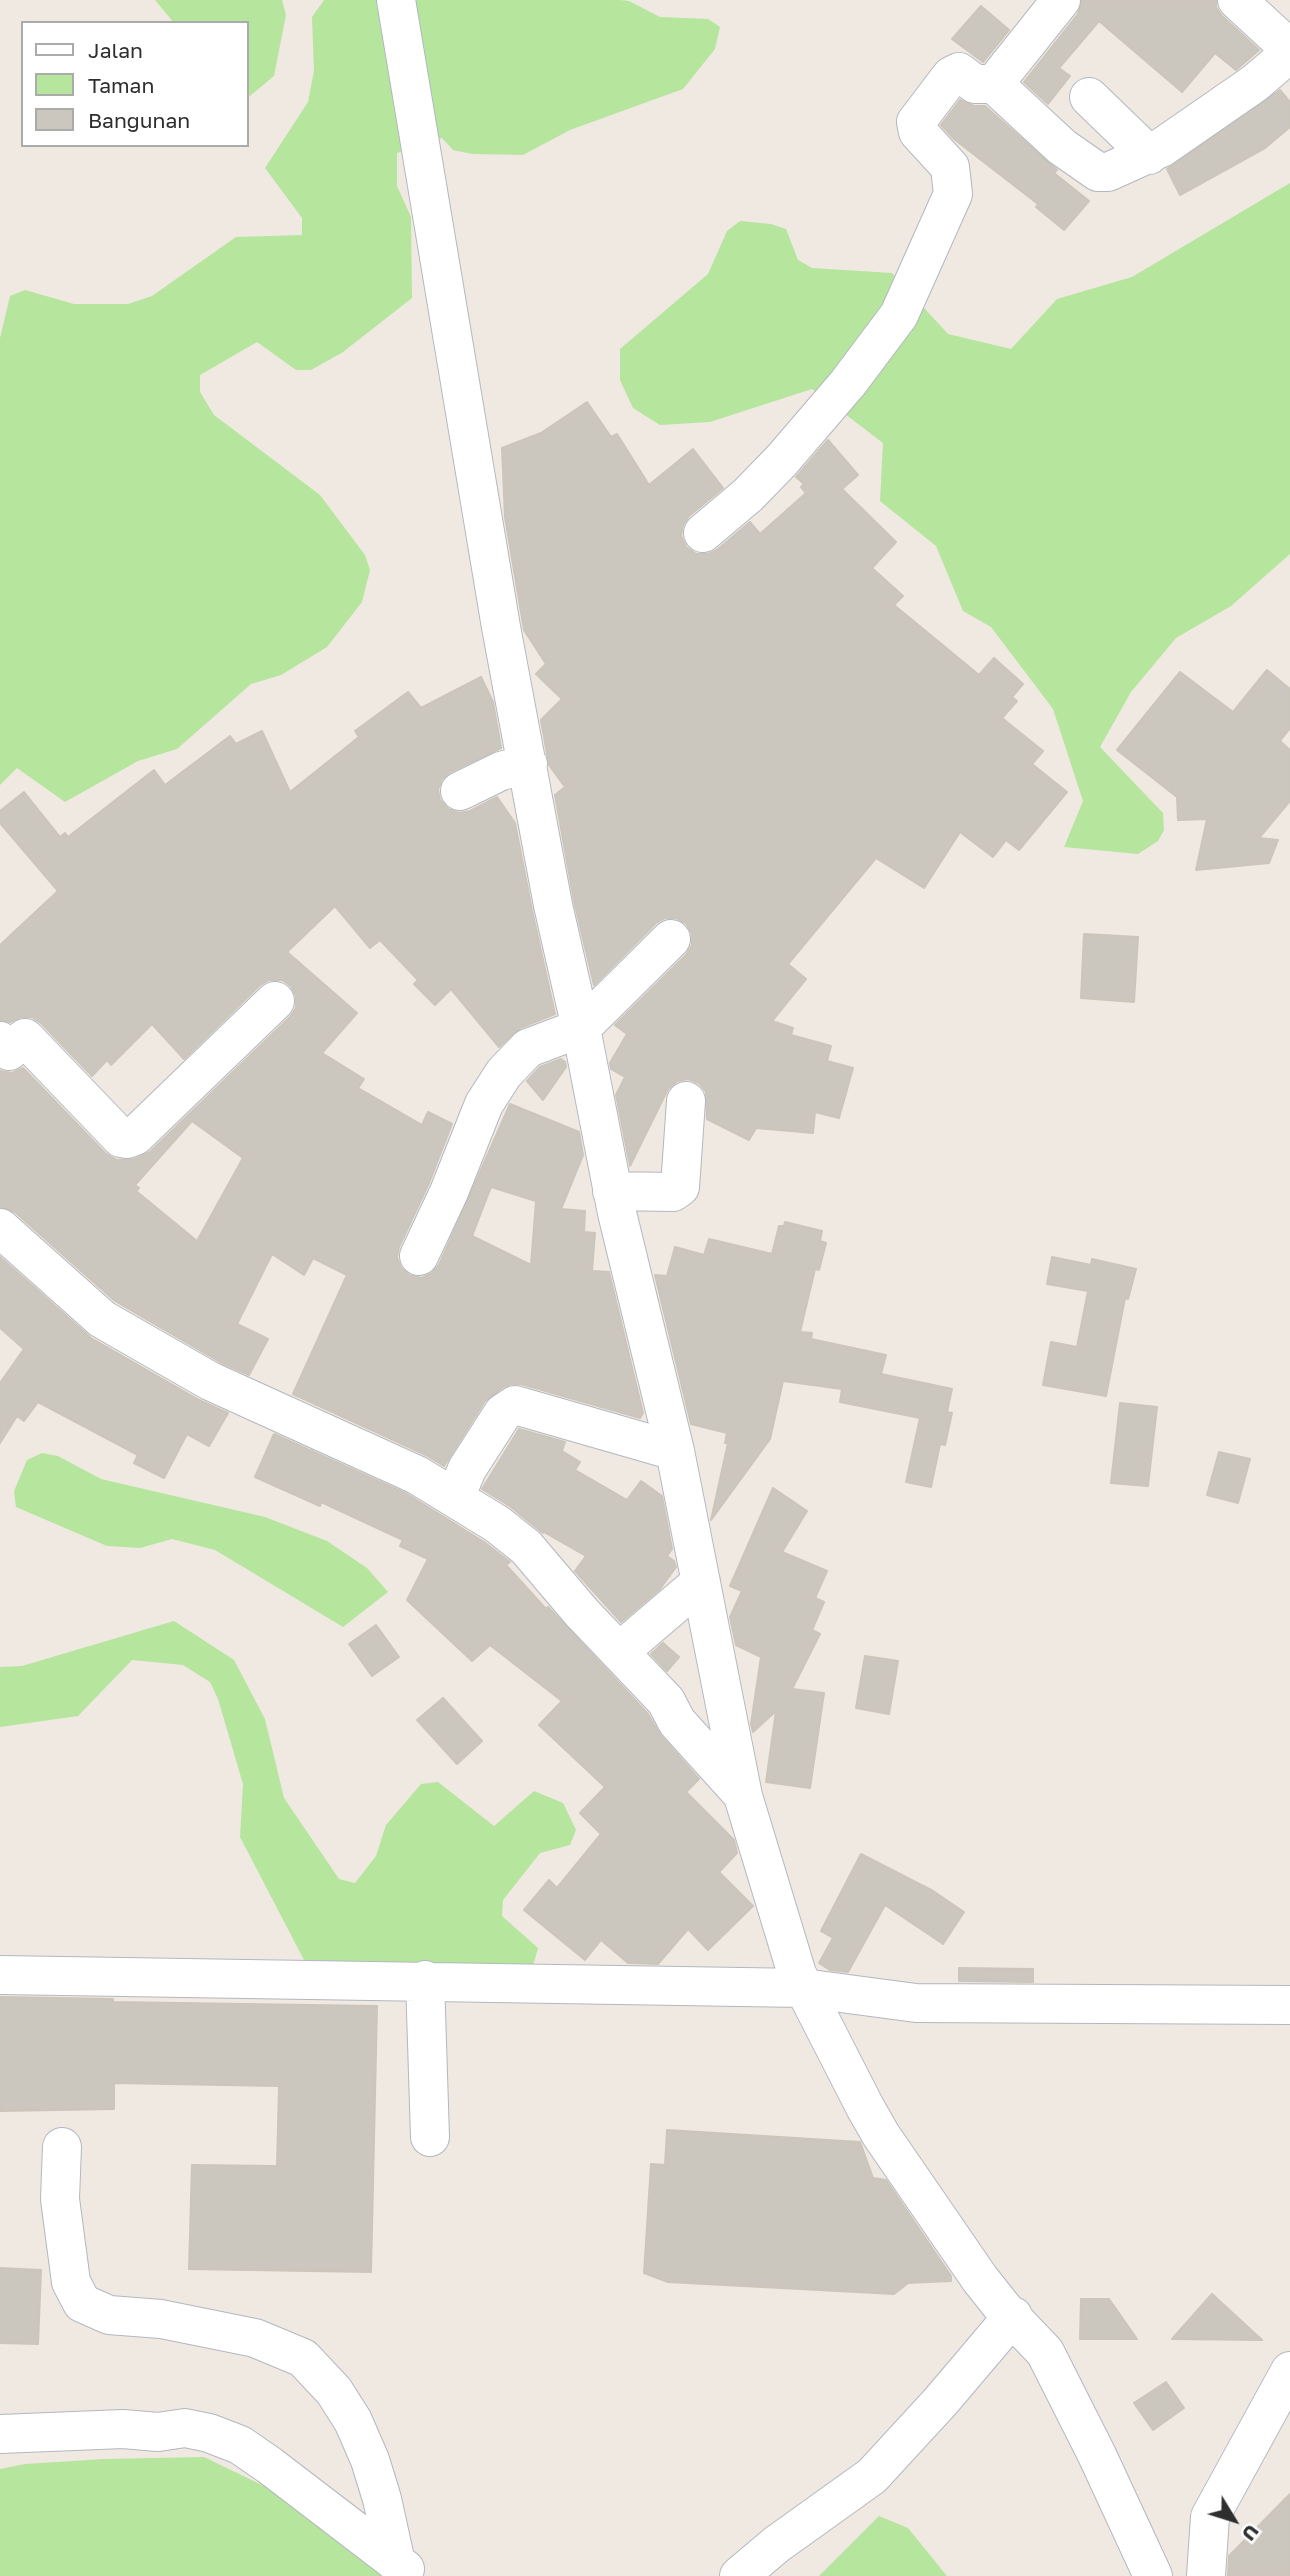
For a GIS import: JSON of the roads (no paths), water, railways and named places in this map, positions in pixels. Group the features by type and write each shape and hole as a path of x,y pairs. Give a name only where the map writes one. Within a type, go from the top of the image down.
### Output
{"street":[{"path":"396,0 501,627 553,905 581,1028 612,1191 675,1451 743,1796 803,1988 881,2136 965,2258 1003,2308 1034,2339 1052,2365 1153,2576"},
{"path":"995,85 1061,0"},
{"path":"703,533 748,495 782,460 848,383 899,315 953,194 950,167 918,132 916,122 951,76 959,72 975,84 995,85 1062,147 1091,169 1108,172 1149,155 1255,83 1290,51 1237,0"},
{"path":"1089,97 1149,155"},
{"path":"460,791 501,771 528,764"},
{"path":"419,1256 449,1192 484,1104 504,1073 528,1048 581,1028 671,939"},
{"path":"0,1041 9,1051 25,1038 121,1138 127,1139 135,1136 275,1001"},
{"path":"612,1191 673,1192 680,1186 686,1101"},
{"path":"0,1228 102,1319 210,1381 417,1475 497,1524 526,1547 582,1613 666,1701 677,1722 743,1796"},
{"path":"455,1499 467,1469 502,1413 515,1405 675,1451"},
{"path":"619,1652 701,1582"},
{"path":"0,1975 803,1988 916,2003 1290,2005"},
{"path":"425,1980 430,2137"},
{"path":"62,2147 60,2199 71,2282 82,2303 109,2315 161,2319 255,2338 303,2358 334,2391 353,2421 370,2460 406,2569"},
{"path":"738,2576 777,2544 872,2476 941,2401 1013,2316"},
{"path":"1206,2576 1210,2517 1290,2371"},
{"path":"0,2434 123,2429 158,2432 185,2428 209,2433 240,2445 270,2465 406,2569"}]}
